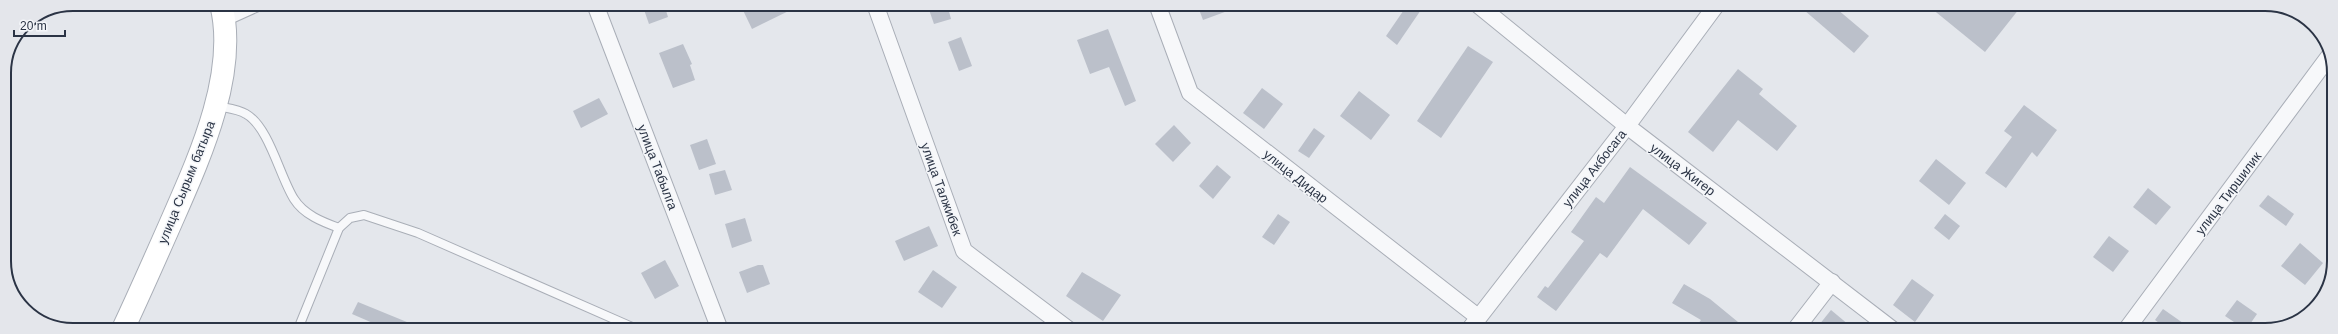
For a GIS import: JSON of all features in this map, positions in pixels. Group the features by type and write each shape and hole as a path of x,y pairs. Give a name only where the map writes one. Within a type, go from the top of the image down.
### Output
{"street":[{"name":"улица Сырым батыра","path":"127,323 191,176 217,106 224,67 223,11"},
{"name":"улица Табылга","path":"598,11 717,323"},
{"name":"улица Талжибек","path":"878,11 964,251 1060,323"},
{"name":"улица Дидар","path":"1160,11 1190,93 1472,323"},
{"name":"улица Жигер","path":"1486,11 1627,126 1884,323"},
{"name":"улица Акбосага","path":"1474,323 1627,126 1712,11"},
{"name":"улица Тиршилик","path":"2131,323 2326,61"},
{"path":"1800,323 1832,282"}],"lane":[{"path":"217,106 245,113 255,121 276,160 294,200 313,218 340,228"},
{"path":"301,323 340,228 350,218 364,215 418,233 623,323"}],"building":[{"path":"644,11 666,11 668,17 649,24"},
{"path":"743,11 789,11 752,29"},
{"path":"929,11 949,11 951,19 934,24"},
{"path":"1200,11 1227,11 1203,20"},
{"path":"1403,11 1420,11 1397,45 1386,36"},
{"path":"1805,11 1839,11 1869,36 1854,53"},
{"path":"1935,11 2017,11 1985,52"},
{"path":"1108,29 1136,101 1125,106 1109,67 1090,74 1077,40"},
{"path":"961,37 972,66 959,71 948,42"},
{"path":"683,44 692,64 690,65 695,80 673,88 659,53"},
{"path":"1468,46 1493,62 1441,138 1417,121"},
{"path":"1738,69 1763,89 1759,94 1797,126 1777,151 1738,120 1713,152 1688,132"},
{"path":"1262,88 1283,104 1264,129 1243,113"},
{"path":"1359,91 1390,115 1371,140 1340,116"},
{"path":"599,98 608,114 581,128 573,111"},
{"path":"2024,105 2057,130 2037,157 2032,152 2006,188 1985,173 2012,137 2004,131"},
{"path":"1174,125 1191,143 1173,162 1155,144"},
{"path":"1314,128 1325,136 1309,158 1298,151"},
{"path":"707,139 716,164 699,170 690,145"},
{"path":"1936,159 1966,183 1949,205 1919,181"},
{"path":"1217,165 1231,177 1213,199 1199,186"},
{"path":"1630,167 1707,223 1689,245 1643,209 1607,258 1600,253 1556,311 1537,297 1545,286 1548,288 1584,241 1571,232 1596,197 1604,203"},
{"path":"725,170 732,190 715,195 709,174"},
{"path":"2148,188 2171,207 2156,225 2133,207"},
{"path":"2268,195 2294,214 2286,226 2259,206"},
{"path":"1278,214 1290,222 1274,245 1262,237"},
{"path":"1945,214 1960,226 1949,240 1934,228"},
{"path":"745,218 752,241 732,248 725,224"},
{"path":"929,226 938,246 904,261 895,241"},
{"path":"2109,236 2129,251 2113,272 2093,257"},
{"path":"2300,243 2323,263 2305,285 2281,266"},
{"path":"665,260 679,286 655,299 641,273"},
{"path":"758,265 763,265 770,284 747,293 739,272"},
{"path":"933,270 957,287 942,308 918,292"},
{"path":"1082,272 1121,295 1103,321 1066,296"},
{"path":"1912,279 1934,295 1915,322 1893,305"},
{"path":"1684,284 1710,299 1738,322 1699,323 1701,320 1672,303"},
{"path":"2237,300 2257,314 2251,323 2236,323 2225,316"},
{"path":"358,302 409,323 373,323 352,314"},
{"path":"2163,309 2183,323 2159,323 2155,320"},
{"path":"1831,310 1847,323 1821,323"}]}
